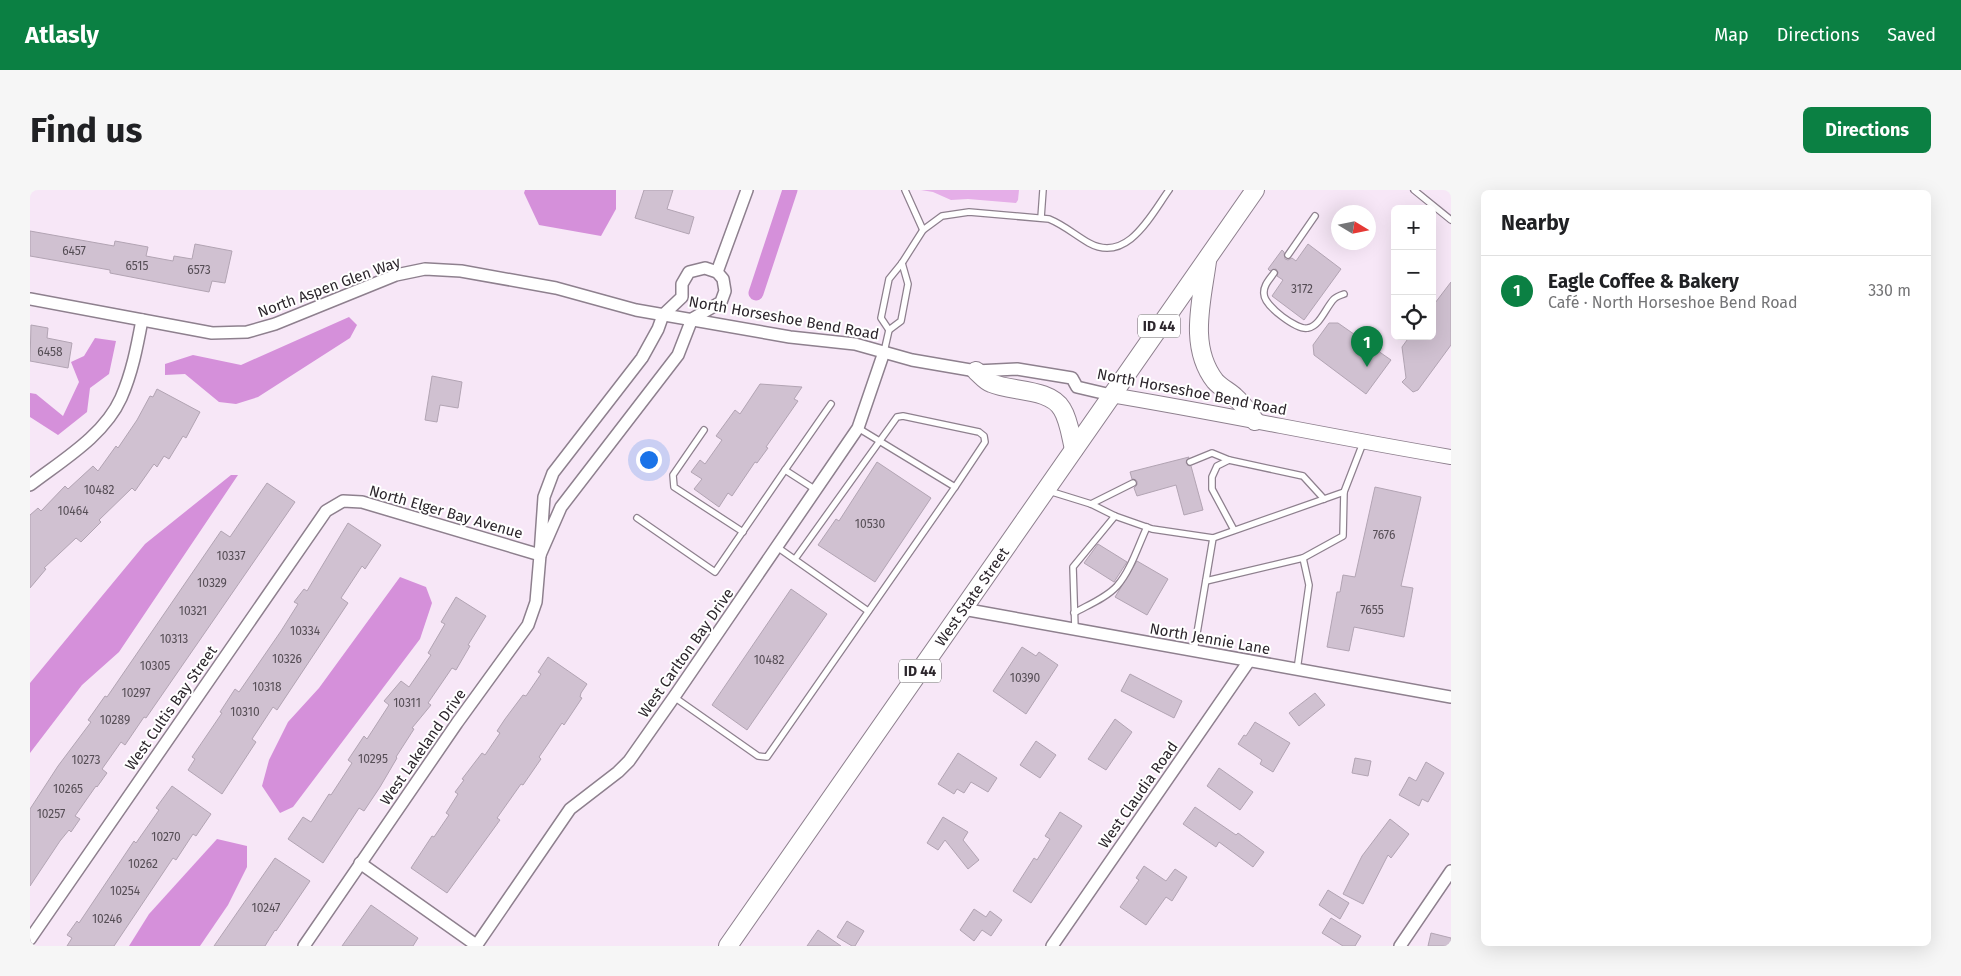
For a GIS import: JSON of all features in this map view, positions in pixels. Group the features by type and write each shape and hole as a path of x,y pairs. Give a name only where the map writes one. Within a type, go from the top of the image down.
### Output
{"main road":[{"name":"ID 44","path":"1111,395 1255,190"},
{"path":"1208,257 1198,326 1201,351 1205,364 1214,380 1235,397 1256,421"},
{"path":"976,371 992,384 1043,395 1054,400 1062,408 1065,415 1074,449"},
{"name":"West State Street","path":"728,946 1047,490 1111,395"}],"street":[{"path":"716,272 747,190"},
{"path":"663,314 682,297 682,284 689,272 705,268 716,272 723,279 725,292 721,302 692,319"},
{"name":"North Aspen Glen Way","path":"30,299 212,333 247,332 275,324 396,275 425,269 461,271"},
{"name":"North Horseshoe Bend Road","path":"461,271 556,288 636,310 790,337 855,344 912,360 976,371 1017,369 1072,378 1077,388 1451,457"},
{"name":"West Lakeland Drive","path":"304,946 494,670 528,625 536,602 544,497 553,473 642,358 663,314"},
{"name":"West Lakeland Drive","path":"540,555 560,507 678,355 692,319"},
{"path":"30,485 91,437 109,418 121,400 134,364 142,320"},
{"name":"West Carlton Bay Drive","path":"476,946 570,809 618,772 629,761 674,697 858,428 884,352"},
{"name":"North Elger Bay Avenue","path":"343,501 362,502 540,555"},
{"name":"West Cultis Bay Street","path":"30,939 326,511 343,501"},
{"name":"North Jennie Lane","path":"963,609 1451,698"},
{"name":"West Claudia Road","path":"1052,946 1249,661"},
{"path":"360,863 476,946"},
{"path":"1400,946 1451,872"}],"lane":[{"path":"905,190 923,230"},
{"path":"1041,218 1043,190"},
{"path":"889,330 881,318 888,279 902,263 923,230 942,216 969,212 1041,218 1060,223 1090,244 1111,247 1131,241 1169,190"},
{"path":"1414,190 1451,220"},
{"path":"1422,196 1426,190"},
{"path":"1288,255 1315,216"},
{"path":"884,352 889,330 901,321 908,284 902,263"},
{"path":"1274,273 1266,285 1264,295 1267,305 1299,327 1307,329 1314,326 1335,298 1344,294"},
{"path":"637,518 715,572 831,404"},
{"path":"674,697 758,756 767,757 955,487 985,442 984,436 979,432 903,416 897,417 795,559"},
{"path":"858,428 955,487"},
{"path":"704,430 673,474 674,487 743,532"},
{"path":"1206,581 1303,558 1343,536 1344,492 1362,442"},
{"path":"1190,462 1212,453 1229,460 1303,476 1324,499"},
{"path":"1229,460 1217,466 1212,477 1212,489 1234,530"},
{"path":"785,470 816,490"},
{"path":"1091,504 1133,483"},
{"path":"1047,490 1091,504 1115,516 1147,527 1213,538 1344,492"},
{"path":"1075,629 1073,567 1115,516"},
{"path":"1074,613 1109,593 1117,585 1128,569 1147,527"},
{"path":"1194,651 1213,538"},
{"path":"777,547 868,611"},
{"path":"1297,670 1309,585 1303,558"}],"shaded area":[{"path":"525,190 616,190 616,209 601,236 539,225 524,193"},
{"path":"921,190 1019,190 1016,203 968,199 951,200 933,192"},
{"path":"349,317 357,325 350,338 258,397 236,404 219,402 185,374 165,375 165,364 193,355 241,365"},
{"path":"95,338 116,341 109,374 90,388 87,412 58,435 30,417 30,393 36,394 63,416 79,382 71,362 84,356"},
{"path":"231,475 238,475 119,652 82,685 30,753 30,683 145,544"},
{"path":"400,577 426,587 432,603 420,639 293,807 280,813 262,786 269,760 288,722 319,688"},
{"path":"217,839 247,846 247,867 228,905 200,946 129,946 149,914"}],"building":[{"path":"644,190 673,190 667,209 694,217 689,234 635,218"},
{"path":"30,231 114,246 115,241 148,247 146,256 173,261 174,256 192,259 195,244 232,251 225,283 212,281 209,292 110,273 110,270 30,256"},
{"path":"1308,244 1341,269 1304,320 1272,296 1283,280 1277,276 1278,272 1276,269 1270,271 1268,269 1282,250 1285,259 1292,258 1296,261"},
{"path":"1451,282 1451,345 1418,390 1413,392 1402,382 1406,378 1402,347 1407,340 1436,340 1436,302"},
{"path":"1329,323 1338,323 1391,360 1366,394 1314,355 1313,345"},
{"path":"31,325 48,328 47,338 72,343 68,368 30,361"},
{"path":"432,376 462,382 458,408 440,405 437,422 425,420"},
{"path":"760,384 802,387 794,399 798,401 766,447 768,448 757,463 755,462 732,496 728,493 719,507 694,489 702,479 691,472 700,460 705,464 722,440 716,436 735,410 740,414"},
{"path":"157,389 200,412 186,438 183,436 169,459 164,456 157,467 154,464 135,491 132,488 99,520 101,522 81,542 76,538 44,568 46,569 30,588 30,515 38,508 41,511 65,486 68,489 93,466 98,471 116,446 118,448 137,420 150,396 153,397"},
{"path":"1189,457 1186,463 1191,466 1203,510 1184,515 1176,485 1137,496 1134,488 1137,485 1137,481 1132,479 1130,472"},
{"path":"877,462 931,498 875,582 818,545 836,519 839,521"},
{"path":"267,483 295,502 146,718 144,717 125,745 121,742 102,769 107,773 75,816 80,819 71,832 69,830 60,841 30,886 30,809 58,766 91,722 88,720 105,696 107,697 221,531 230,537"},
{"path":"1375,487 1421,497 1401,586 1413,588 1404,637 1354,627 1349,651 1327,647 1337,592 1340,592 1343,575 1355,577"},
{"path":"348,523 381,545 365,569 362,566 341,598 348,603 277,710 273,707 252,739 256,742 222,794 188,770 195,759 192,757 222,713 220,712 235,689 239,692 281,631 298,604 294,602 304,589 307,591"},
{"path":"1098,544 1127,562 1114,582 1084,563"},
{"path":"1137,561 1168,579 1147,615 1115,597"},
{"path":"791,589 827,614 747,730 712,705"},
{"path":"456,597 486,616 468,645 470,646 456,670 452,668 428,703 431,705 412,728 414,729 380,787 364,811 359,808 323,863 288,839 303,817 311,822 329,794 331,795 352,763 348,760 364,736 367,739 389,705 384,701 401,681 409,687 431,655 428,653 445,624 441,622"},
{"path":"1022,647 1036,656 1039,652 1058,665 1026,714 993,691"},
{"path":"548,657 587,684 581,693 580,697 582,698 564,725 562,723 539,757 541,759 497,818 500,820 447,893 411,868 432,836 434,837 449,815 446,813 458,794 455,792 464,780 462,779 482,753 485,755 500,733 497,731 505,719 523,695 526,696 541,674 538,672"},
{"path":"1130,674 1182,701 1174,718 1121,691"},
{"path":"1315,693 1325,705 1299,726 1289,713"},
{"path":"1115,719 1132,732 1106,770 1088,759"},
{"path":"1255,722 1290,743 1273,772 1260,764 1262,760 1238,744"},
{"path":"1036,741 1056,755 1040,778 1020,765"},
{"path":"958,753 997,778 988,792 971,782 964,793 957,789 954,794 938,784"},
{"path":"1355,758 1371,761 1368,776 1352,773"},
{"path":"1426,762 1444,773 1428,802 1422,799 1419,806 1399,795 1409,777 1416,781"},
{"path":"1219,768 1253,792 1240,810 1207,786"},
{"path":"172,786 211,814 196,836 193,834 176,860 173,858 114,946 67,946 72,938 67,935 77,921 79,923 134,841 136,843 159,810 156,808"},
{"path":"1195,807 1236,835 1238,833 1264,852 1253,867 1219,842 1216,847 1183,824"},
{"path":"1060,812 1082,826 1031,903 1013,891 1034,858 1037,860 1050,839 1045,836"},
{"path":"943,817 968,832 963,840 979,860 968,869 945,840 938,850 927,843"},
{"path":"1390,819 1409,834 1391,858 1388,855 1363,904 1343,894 1362,856"},
{"path":"275,858 310,881 276,931 265,946 214,946"},
{"path":"1144,866 1166,881 1175,869 1187,877 1172,901 1166,897 1146,925 1120,907 1139,880 1136,878"},
{"path":"1328,890 1349,903 1340,919 1319,905"},
{"path":"371,905 418,938 413,946 342,946"},
{"path":"974,909 986,917 990,911 1002,920 991,936 982,930 974,941 960,930"},
{"path":"1331,918 1361,936 1355,946 1343,946 1322,933"},
{"path":"847,921 864,931 855,946 837,937"},
{"path":"818,930 841,946 807,946"},
{"path":"1431,933 1451,938 1451,946 1428,946"}],"waterway":[{"path":"756,293 790,190"}],"place":[{"name":"Eagle Coffee & Bakery","path":"1367,367"}]}
